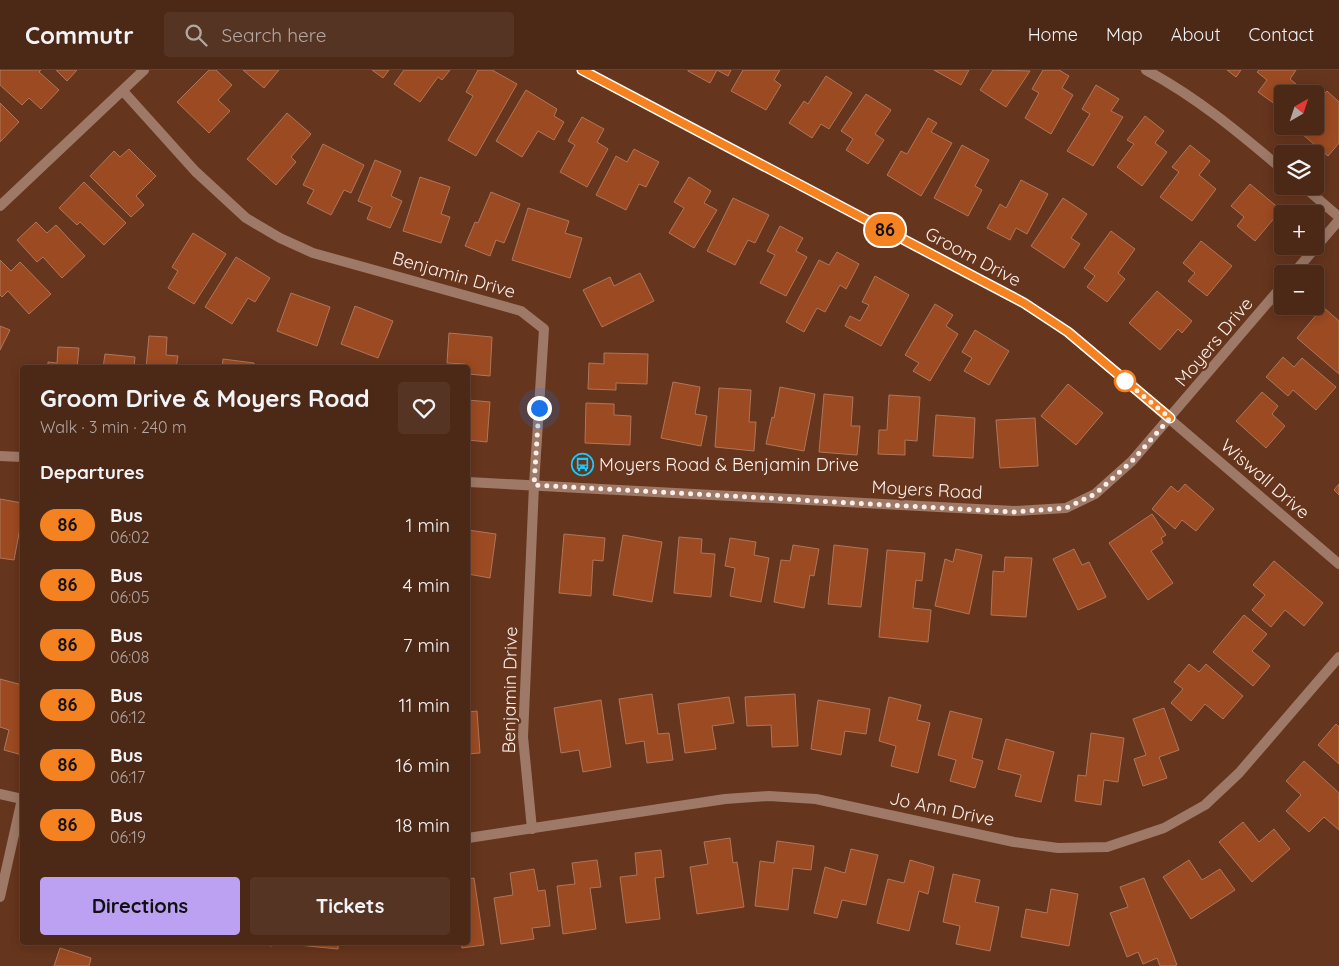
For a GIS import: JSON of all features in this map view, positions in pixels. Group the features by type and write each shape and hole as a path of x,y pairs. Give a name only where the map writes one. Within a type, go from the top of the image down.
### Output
{"street":[{"path":"0,206 144,70"},
{"name":"Groom Drive","path":"582,70 1024,303 1068,332 1170,418"},
{"path":"1146,70 1213,111 1274,163"},
{"name":"Benjamin Drive","path":"123,91 195,172 246,218 280,238 313,253 521,311 544,329 534,485 523,737 532,829"},
{"path":"1301,265 1339,219 1312,195"},
{"name":"Moyers Drive","path":"1170,418 1274,295"},
{"name":"Moyers Road","path":"470,482 1014,512 1066,508 1095,494 1132,461 1170,418"},
{"name":"Wiswall Drive","path":"1170,418 1339,564"},
{"path":"0,456 20,457"},
{"name":"Jo Ann Drive","path":"470,838 725,799 769,796 816,799 1014,842 1058,848 1107,847 1164,828 1205,805 1239,773 1339,657"},
{"path":"0,794 20,799"},
{"path":"0,897 20,808"}],"building":[{"path":"0,70 41,70 39,72 59,90 41,109 29,98 22,105 0,85"},
{"path":"56,70 77,70 67,81"},
{"path":"209,70 216,70 232,85 218,100 230,111 209,133 177,102"},
{"path":"243,70 279,70 264,88"},
{"path":"372,70 389,70 383,78"},
{"path":"404,70 450,70 442,80 438,77 420,102 394,84"},
{"path":"478,70 492,70 517,84 476,156 448,140 473,96 466,92"},
{"path":"688,70 717,70 710,83"},
{"path":"717,70 731,70 728,76"},
{"path":"743,70 780,70 774,80 781,85 766,110 731,91"},
{"path":"934,70 969,70 961,85"},
{"path":"993,70 1030,71 1006,107 980,90"},
{"path":"1043,70 1059,70 1069,76 1062,88 1073,95 1051,134 1025,118 1039,93 1032,89"},
{"path":"1227,70 1241,70 1236,77"},
{"path":"1259,70 1296,70 1290,79 1296,84 1274,85 1274,103 1258,92 1267,80 1257,72"},
{"path":"826,76 852,93 829,129 821,124 812,138 789,123 804,101 808,104"},
{"path":"1096,85 1119,99 1111,111 1123,117 1093,166 1067,151 1090,114 1082,109"},
{"path":"526,90 557,109 554,116 564,122 554,140 538,131 522,157 496,141"},
{"path":"1327,91 1339,102 1339,143 1328,156 1324,153 1324,145 1315,145 1303,135 1324,135 1324,94"},
{"path":"866,94 891,110 875,134 884,140 868,164 846,150 853,139 841,131"},
{"path":"0,103 19,122 0,142"},
{"path":"287,113 311,134 291,157 296,162 276,185 247,159"},
{"path":"1145,116 1164,131 1155,143 1167,152 1142,186 1117,167 1134,144 1127,140"},
{"path":"582,117 604,129 597,142 608,149 587,187 560,172 575,145 568,141"},
{"path":"928,118 937,123 931,132 952,143 921,196 887,175 901,151 907,154"},
{"path":"323,144 364,165 351,193 344,190 331,215 307,203 314,190 303,185"},
{"path":"962,145 989,160 975,186 982,190 968,216 934,198"},
{"path":"1190,145 1210,161 1199,175 1216,189 1192,221 1160,197 1179,172 1172,167"},
{"path":"129,149 156,176 136,196 144,205 131,217 90,176 114,151 120,157"},
{"path":"634,149 659,162 646,187 639,184 626,210 596,195 616,156 627,162"},
{"path":"375,160 401,171 391,196 402,201 390,228 367,219 372,207 358,201"},
{"path":"420,177 450,187 441,214 450,217 441,243 403,231"},
{"path":"689,177 711,191 704,203 717,210 694,248 669,233 684,208 674,202"},
{"path":"1021,180 1048,194 1027,234 1016,228 1010,240 987,228 1000,204 1006,208"},
{"path":"84,182 126,223 104,245 80,222 77,225 59,208"},
{"path":"1250,184 1275,205 1274,218 1255,241 1237,226 1244,217 1231,206"},
{"path":"491,192 520,204 504,243 496,240 490,256 465,246 475,222 478,223"},
{"path":"733,198 769,215 755,243 748,240 735,265 707,251"},
{"path":"1063,198 1087,214 1071,238 1080,244 1064,268 1031,246"},
{"path":"528,208 569,221 565,233 582,238 570,278 512,260"},
{"path":"36,222 47,233 56,225 85,256 62,278 43,257 37,262 17,240"},
{"path":"780,226 803,238 796,251 807,257 786,296 760,283 775,255 767,251"},
{"path":"1111,231 1135,249 1118,273 1125,279 1107,302 1087,287 1095,276 1084,268"},
{"path":"193,233 226,254 194,304 168,288 178,271 172,267"},
{"path":"1201,241 1232,266 1207,296 1188,281 1195,273 1183,263"},
{"path":"837,252 859,264 846,289 840,285 825,312 817,308 804,332 786,322 819,260 829,265"},
{"path":"236,257 270,278 255,302 248,298 232,324 205,307"},
{"path":"0,260 11,271 20,262 51,294 29,314 8,291 2,297 0,295"},
{"path":"640,273 654,301 602,327 583,290 610,277 614,286"},
{"path":"875,276 909,295 881,346 845,326 850,316 860,321 869,305 862,302"},
{"path":"1157,291 1192,321 1182,333 1178,329 1160,350 1129,323"},
{"path":"291,293 330,307 317,346 277,331"},
{"path":"935,304 953,315 946,326 958,334 930,381 913,371 919,363 905,355"},
{"path":"355,306 393,321 378,358 341,344"},
{"path":"1324,308 1339,321 1339,374 1297,338 1316,315 1324,315"},
{"path":"0,326 10,330 0,350"},
{"path":"975,330 1009,351 989,385 964,371 972,358 962,352"},
{"path":"449,333 492,337 490,376 470,374 470,365 447,363"},
{"path":"149,336 167,337 166,355 178,356 176,365 146,365"},
{"path":"58,347 79,348 77,365 48,365 48,362 57,363"},
{"path":"604,353 648,354 647,384 616,383 616,390 588,389 589,363 604,364"},
{"path":"105,354 135,357 134,365 103,365"},
{"path":"1283,357 1294,367 1302,358 1336,387 1316,410 1293,390 1288,396 1266,377"},
{"path":"223,359 254,363 254,365 222,365"},
{"path":"673,382 700,387 695,414 707,416 701,446 661,438"},
{"path":"1068,384 1103,413 1076,445 1041,416"},
{"path":"780,387 815,394 804,451 766,444 772,417 774,418"},
{"path":"719,388 751,390 749,422 756,422 754,451 715,447"},
{"path":"1262,392 1278,406 1272,414 1285,426 1266,448 1236,421"},
{"path":"824,394 853,397 851,426 860,426 857,455 819,452"},
{"path":"889,395 920,397 917,441 905,440 905,455 878,454 879,430 887,430"},
{"path":"470,400 490,402 487,442 470,440"},
{"path":"586,403 614,404 614,415 631,416 630,445 585,443"},
{"path":"936,415 975,418 973,458 933,456"},
{"path":"1035,418 1038,466 1000,468 996,420"},
{"path":"1185,484 1214,509 1196,531 1182,520 1175,529 1152,509 1171,486 1178,492"},
{"path":"1339,484 1339,495 1334,490"},
{"path":"0,499 20,503 20,528 14,560 0,558"},
{"path":"1152,514 1166,535 1161,538 1163,543 1151,551 1173,583 1148,600 1109,543"},
{"path":"470,530 496,534 490,578 470,574"},
{"path":"564,534 605,538 603,561 593,560 591,596 559,593"},
{"path":"623,535 662,542 652,602 613,595"},
{"path":"679,537 702,539 701,553 715,554 711,597 674,593"},
{"path":"730,538 756,542 754,555 769,558 761,602 730,596 735,568 725,566"},
{"path":"793,545 819,549 814,576 810,575 804,608 774,602 781,560 790,561"},
{"path":"834,545 868,549 861,607 828,604"},
{"path":"956,549 982,555 969,614 935,606 945,559 953,562"},
{"path":"1074,549 1082,565 1089,562 1106,597 1078,610 1053,559"},
{"path":"887,550 925,553 922,581 916,580 913,608 931,610 928,642 879,637"},
{"path":"1005,557 1032,558 1026,617 991,615 993,571 1004,572"},
{"path":"1274,561 1323,603 1304,626 1285,610 1271,627 1252,610 1265,595 1253,585"},
{"path":"1244,615 1267,634 1252,651 1270,666 1253,686 1213,652"},
{"path":"1189,664 1199,672 1206,664 1243,696 1223,719 1205,704 1191,721 1171,703 1183,689 1174,682"},
{"path":"0,679 20,684 20,754 4,750 9,730 0,727"},
{"path":"652,694 658,734 669,733 673,760 647,763 644,741 626,744 619,699"},
{"path":"795,694 798,746 772,747 771,725 747,726 745,697"},
{"path":"729,697 734,723 712,726 716,749 685,753 678,704"},
{"path":"889,697 921,705 917,720 930,723 918,773 891,766 896,746 879,741"},
{"path":"601,700 611,767 583,772 579,750 561,753 554,708"},
{"path":"818,700 870,709 866,734 845,731 841,755 811,749"},
{"path":"1164,708 1179,750 1159,757 1167,778 1143,786 1134,759 1146,755 1133,719"},
{"path":"477,711 480,753 470,754 470,712"},
{"path":"950,711 982,719 972,758 983,761 975,788 950,781 956,760 938,755"},
{"path":"1336,724 1339,727 1339,764 1318,745"},
{"path":"1091,733 1124,738 1118,782 1104,780 1101,805 1075,801 1078,775 1086,776"},
{"path":"1006,739 1054,752 1041,802 1015,796 1021,775 998,769"},
{"path":"1304,761 1339,793 1339,830 1324,817 1309,832 1286,811 1301,795 1286,781"},
{"path":"1243,822 1259,842 1274,829 1290,849 1252,882 1219,842"},
{"path":"730,838 733,863 737,862 744,907 697,914 690,867 708,864 704,842"},
{"path":"777,841 814,846 811,870 793,868 788,910 755,906 760,861 774,863"},
{"path":"851,849 878,855 866,905 842,900 837,918 814,913 825,867 845,873"},
{"path":"661,850 664,877 655,878 660,919 626,923 620,877 637,875 635,853"},
{"path":"597,860 601,887 590,888 596,929 563,934 557,886 575,884 572,863"},
{"path":"910,860 934,867 928,894 919,891 909,931 877,923 888,879 904,883"},
{"path":"1189,860 1202,880 1220,869 1235,890 1191,919 1163,877"},
{"path":"534,869 538,891 545,890 550,926 532,928 534,939 501,944 494,898 513,895 510,873"},
{"path":"953,874 980,880 975,902 999,907 990,951 956,944 960,926 943,922"},
{"path":"474,878 484,945 462,948 462,945 470,945 470,879"},
{"path":"1144,878 1177,965 1160,966 1157,958 1143,964 1138,952 1127,957 1110,913 1128,907 1120,887"},
{"path":"1051,889 1078,894 1069,946 1021,937 1026,909 1047,913"},
{"path":"298,945 338,945 338,949"},
{"path":"60,948 91,958 89,966 54,966"}],"bus line":[{"name":"86","path":"582,70 1024,303 1068,332 1170,418"}],"place":[{"name":"Moyers Road & Benjamin Drive","path":"583,465"}],"route":[{"path":"539,408 534,485 1014,512 1066,508 1095,494 1132,461 1170,418 1125,381"}]}
